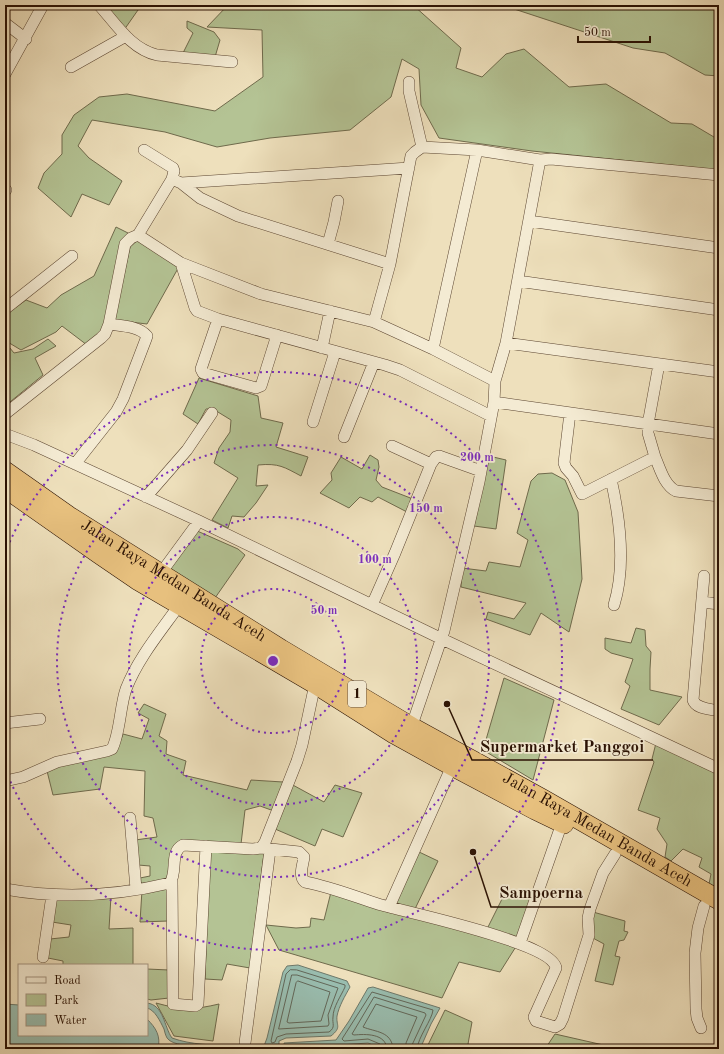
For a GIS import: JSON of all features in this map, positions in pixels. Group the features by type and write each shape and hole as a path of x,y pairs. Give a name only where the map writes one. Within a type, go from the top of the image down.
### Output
{"highway":[{"name":"Jalan Raya Medan Banda Aceh","path":"5,471 69,516 156,581 180,604 315,684 409,734 543,799 714,907"},
{"name":"Jalan Raya Medan Banda Aceh","path":"5,488 99,554 156,581 281,649 409,734 452,766 562,823 614,854 714,907"}],"street":[{"path":"6,69 26,39 44,5"},
{"path":"99,5 134,44 149,53 157,56 232,62"},
{"path":"5,23 26,39"},
{"path":"71,67 126,36"},
{"path":"409,82 409,91 422,147"},
{"path":"374,322 390,264 411,156 422,147 477,150 540,160 559,160 719,175"},
{"path":"144,150 173,168 176,181 200,198 238,216 390,264"},
{"path":"433,349 477,150"},
{"path":"409,734 442,639 481,471 494,402 495,381 506,343 540,160"},
{"path":"176,181 409,168"},
{"path":"5,414 105,334 109,324 126,244 131,238 138,234 176,181"},
{"path":"328,244 338,201"},
{"path":"529,221 719,248"},
{"path":"138,234 180,263 261,294 374,322 433,349 495,381"},
{"path":"5,309 72,256"},
{"path":"180,263 197,311 218,319 400,370 491,416"},
{"path":"518,281 719,310"},
{"path":"322,348 330,311"},
{"path":"218,319 201,372 256,388 261,386 277,335"},
{"path":"75,464 116,412 123,399 146,339 146,334 131,327 109,324"},
{"path":"506,343 719,372"},
{"path":"313,422 335,352"},
{"path":"344,437 374,362"},
{"path":"659,364 648,424 648,433 654,457 667,483 672,489 719,496"},
{"path":"494,402 719,434"},
{"path":"146,497 187,450 212,412"},
{"path":"570,413 564,464 573,476 580,492 584,494 654,457"},
{"path":"5,434 34,445 199,521 442,639 719,769"},
{"path":"392,446 431,464"},
{"path":"372,605 431,464 436,457 439,456 481,471"},
{"path":"610,479 619,518 620,583 614,605"},
{"path":"156,581 199,521"},
{"path":"704,576 693,700 695,705 719,711"},
{"path":"702,602 719,604"},
{"path":"5,781 23,777 57,762 112,749 125,691 129,682 147,650 180,604"},
{"path":"245,1042 265,842 297,761 302,745 315,684"},
{"path":"5,723 40,719"},
{"path":"389,907 452,766"},
{"path":"130,818 136,889"},
{"path":"520,943 562,823"},
{"path":"206,846 198,1004 197,1006 173,1004 172,880 174,876 175,852 178,848 186,844 299,852 303,855 301,876 302,880 305,882 334,888 389,907 473,928 520,943 553,960 556,965 534,1017 536,1021 556,1027 563,1018 589,935 588,918 590,909 603,873 614,854"},
{"path":"5,889 52,895 95,895 136,889 170,882 172,880"},
{"path":"43,957 52,895"},
{"path":"701,1028 697,1018 696,1009 695,953 698,928 714,907"}],"green space":[{"path":"107,5 144,5 138,10 124,30 104,7"},
{"path":"228,5 413,5 461,48 456,68 482,77 506,54 524,49 569,87 606,84 671,123 692,124 719,140 719,170 532,151 439,138 421,105 419,69 402,59 391,97 350,130 270,138 217,147 165,132 92,120 78,146 89,158 122,181 109,205 82,194 71,217 38,188 44,173 62,154 62,135 74,115 99,97 127,94 215,111 263,77 262,30 207,27"},
{"path":"502,5 719,5 719,76 705,75 665,53 633,48"},
{"path":"187,21 214,32 220,40 215,57 183,53 193,33 187,28"},
{"path":"116,227 128,233 102,333 87,345 62,326 56,332 21,350 6,341 5,315 26,300 47,308 61,295 94,276"},
{"path":"138,240 181,263 147,324 114,320 130,247"},
{"path":"48,339 56,346 35,358 43,375 5,406 5,342 14,353 33,349"},
{"path":"199,378 258,396 261,418 283,423 276,447 308,457 301,476 281,466 258,465 256,486 268,485 244,517 232,516 228,528 212,520 238,478 214,463 219,448 230,432 231,420 213,409 206,409 198,424 183,414"},
{"path":"370,455 378,460 379,467 376,480 382,487 413,499 407,512 378,497 372,502 360,497 349,508 320,493 332,480 331,473 341,457 362,469"},
{"path":"489,456 506,460 496,529 474,526"},
{"path":"552,473 565,480 578,512 582,579 569,632 541,613 530,635 486,619 488,612 514,619 526,603 461,587 462,568 486,571 489,562 520,567 528,540 517,533 531,481 538,474"},
{"path":"195,530 238,549 245,555 215,598 167,569"},
{"path":"636,628 645,630 646,646 651,652 650,690 682,697 659,725 621,709 630,686 625,682 633,659 611,653 605,649 605,638 631,643"},
{"path":"504,678 554,700 533,780 483,750"},
{"path":"144,704 166,714 159,736 167,741 166,754 186,761 183,775 247,790 251,780 283,782 274,811 260,806 245,810 241,844 174,845 169,879 141,886 140,878 150,876 150,866 138,865 135,840 157,837 153,818 144,816 145,771 104,767 100,789 53,795 46,767 116,752 123,734 142,739 149,719 138,713"},
{"path":"656,743 719,774 719,888 709,884 711,874 699,867 702,858 683,849 671,861 665,857 667,844 657,829 660,818 638,810 654,762 652,759"},
{"path":"291,784 324,802 335,785 362,793 343,837 322,829 315,846 275,829"},
{"path":"209,849 264,853 250,968 227,964 222,980 205,979"},
{"path":"417,851 438,861 414,911 395,903"},
{"path":"168,887 168,921 140,922 142,890"},
{"path":"331,892 517,945 500,972 459,962 442,998 279,950 266,925 296,928 310,927 311,918 324,920"},
{"path":"505,893 533,900 518,940 487,929"},
{"path":"111,896 109,929 133,928 133,964 63,964 63,961 48,958 50,939 69,937 71,925 52,922 55,898"},
{"path":"593,912 625,921 624,931 628,932 624,940 619,941 615,956 620,957 613,985 595,981 604,944 591,937"},
{"path":"148,969 169,970 169,998 148,999"},
{"path":"156,1003 173,1007 188,1008 219,1004 213,1041 174,1036"},
{"path":"445,1010 472,1022 468,1044 478,1049 426,1049"},
{"path":"555,1034 621,1049 545,1049"}],"water":[{"path":"5,897 9,911 9,921 5,969"},
{"path":"298,965 347,981 350,987 338,1012 338,1026 336,1030 331,1036 286,1038 279,1041 279,1044 270,1048 241,1049 242,1047 259,1048 264,1046 283,972 287,966"},
{"path":"373,987 440,1008 420,1049 382,1049 368,1043 285,1049 284,1043 336,1040 368,988"},
{"path":"148,1003 157,1008 163,1017 172,1038 195,1043 235,1046 234,1049 200,1048 174,1043 167,1038 157,1016 148,1008"},
{"path":"5,1004 18,1005 18,1036 148,1036 148,1020 157,1032 159,1040 158,1049 5,1049"}],"place":[{"name":"Supermarket Panggoi","path":"447,704"},
{"name":"Sampoerna","path":"473,852"}]}
